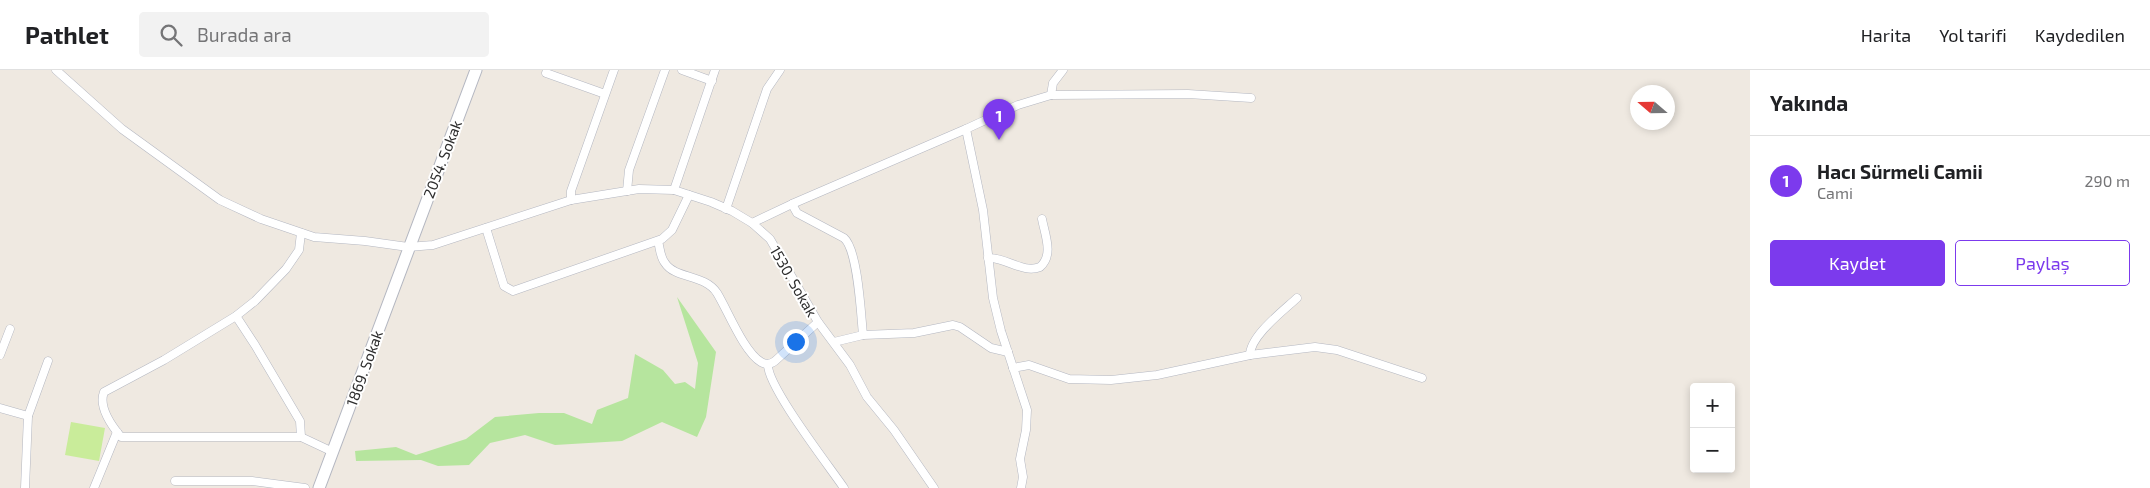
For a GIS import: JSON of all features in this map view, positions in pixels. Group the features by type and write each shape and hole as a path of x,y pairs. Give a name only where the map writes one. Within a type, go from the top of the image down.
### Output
{"main road":[{"name":"2054. Sokak","path":"408,248 476,70"},
{"name":"1869. Sokak","path":"319,488 408,248"}],"street":[{"name":"1530. Sokak","path":"56,70 122,129 220,200 261,219 314,237 365,241 408,248 433,246 571,200 627,191 674,190 726,209 752,223 770,239 818,322 850,365 866,397 894,430 934,488"},
{"path":"571,200 571,191 614,70"},
{"path":"627,191 629,170 665,70"},
{"path":"682,70 712,81"},
{"path":"674,190 715,70"},
{"path":"726,209 767,89 780,70"},
{"path":"1051,95 1053,83 1062,70"},
{"path":"546,73 605,94"},
{"path":"752,223 1018,105 1051,95 1173,94 1251,98"},
{"path":"966,129 983,210 993,298 1027,410 1026,430 1020,459 1023,477 1020,488"},
{"path":"486,228 504,286 513,292 658,240 672,230 689,195"},
{"path":"792,204 797,213 848,242 860,293 863,335"},
{"path":"988,258 1001,259 1028,269 1040,267 1048,255 1048,245 1042,219"},
{"path":"301,233 299,250 286,269 255,301 236,316 164,360 104,392 101,399 110,424 121,437 300,437 332,452"},
{"path":"658,240 665,264 670,268 704,281 713,288 754,356 761,362 768,364 775,361 818,322"},
{"path":"1250,355 1252,343 1297,298"},
{"path":"236,316 256,345 300,421 300,437"},
{"path":"834,342 863,335 914,333 953,325 960,327 985,345 1008,352"},
{"path":"0,355 10,329"},
{"path":"1013,368 1030,365 1070,379 1111,380 1157,375 1250,355 1322,347 1337,350 1422,378"},
{"path":"25,488 28,416 48,361"},
{"path":"768,364 768,373 778,394 844,488"},
{"path":"0,408 28,416"},
{"path":"94,488 117,432"},
{"path":"175,481 252,481 305,488"}],"green space":[{"path":"677,297 716,352 706,417 697,437 662,422 622,441 555,445 525,435 490,443 469,465 438,466 421,460 356,461 355,451 396,447 416,455 466,439 495,417 564,413 592,424 597,410 628,398 635,354 663,370 675,384 685,382 695,389 698,363"},
{"path":"71,422 105,428 99,461 65,455"}],"place":[{"name":"Hacı Sürmeli Camii","path":"999,140"}]}
